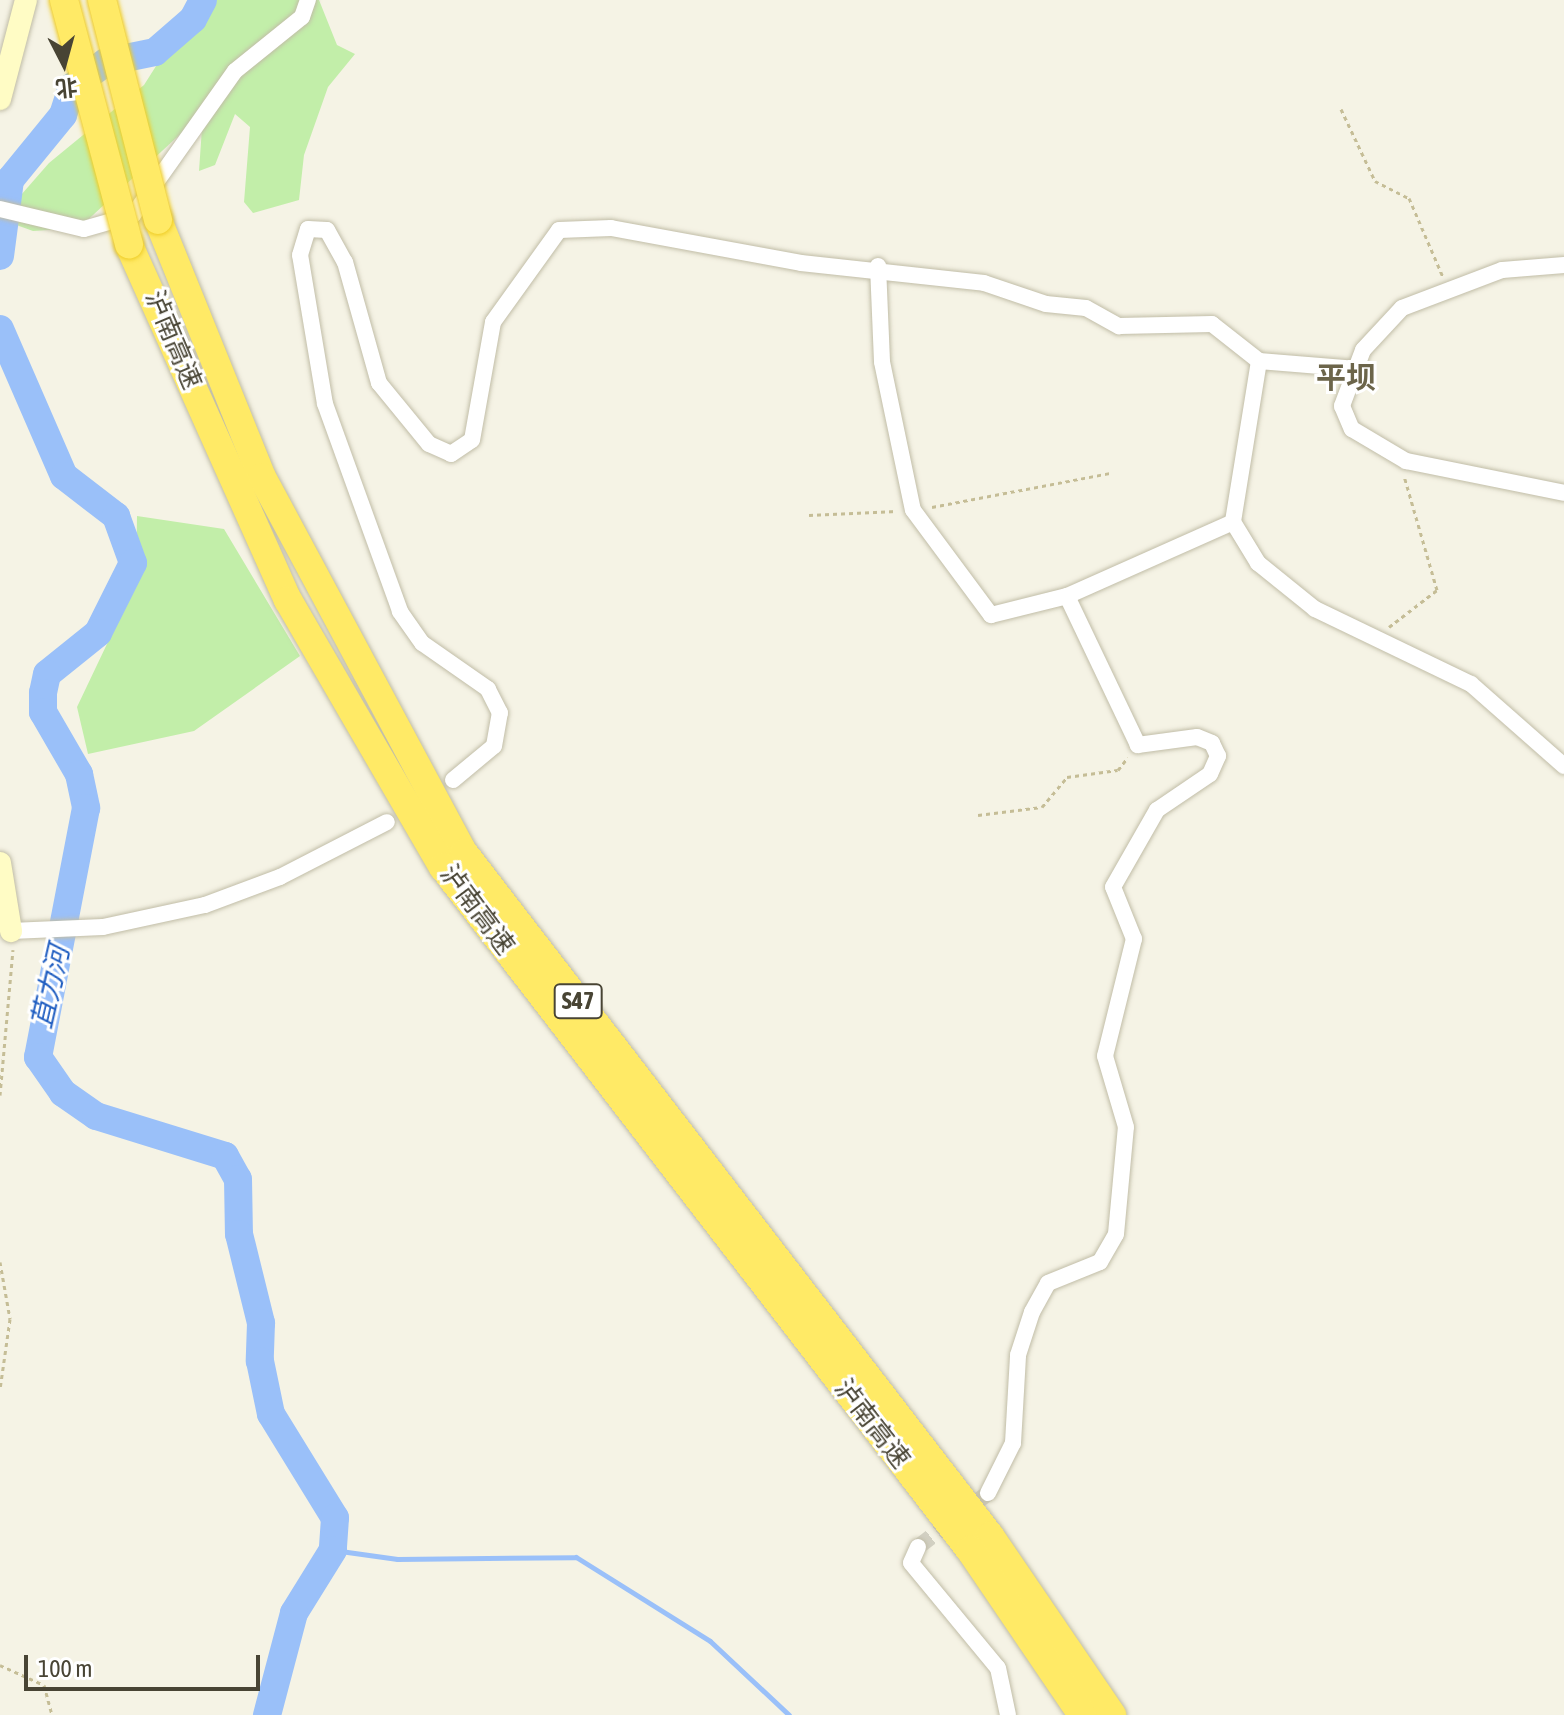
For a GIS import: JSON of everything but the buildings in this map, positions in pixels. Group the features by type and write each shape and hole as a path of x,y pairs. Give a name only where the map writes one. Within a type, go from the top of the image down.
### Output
{"highway":[{"name":"泸南高速","path":"64,0 129,245 288,600 443,867 970,1550 1082,1715"},
{"name":"泸南高速","path":"102,0 158,220 275,503 464,853 981,1523 1112,1715"}],"street":[{"path":"0,99 26,0"},
{"path":"1,209 56,225 102,229 133,215 235,71 302,17 308,0"},
{"path":"453,780 494,746 500,713 488,689 422,643 400,611 325,404 300,255 308,229 327,230 345,262 379,383 429,444 451,454 472,440 493,322 559,230 611,228 801,263 878,266 1086,308 1119,326 1212,324 1259,361 1357,369"},
{"path":"1564,265 1502,270 1448,288 1390,317 1357,369 1342,406 1348,425 1406,461 1564,493"},
{"path":"878,266 882,362 913,510 991,615 1067,596 1233,522"},
{"path":"1259,361 1233,522 1258,563 1315,609 1471,684 1564,766"},
{"path":"988,1493 1013,1443 1018,1355 1032,1312 1048,1283 1100,1262 1116,1234 1126,1127 1105,1056 1134,939 1113,887 1157,810 1217,761 1212,743 1197,737 1138,745 1067,596"},
{"path":"0,863 11,931 103,927 244,892 387,822"},
{"path":"918,1547 911,1563 998,1668 1008,1715"}],"path":[{"path":"1341,109 1375,181 1409,198 1448,288"},
{"path":"1376,638 1437,590 1435,567 1405,497 1406,461"},
{"path":"809,515 913,510 1111,473"},
{"path":"978,815 1042,807 1067,777 1118,770 1138,745"},
{"path":"0,1095 14,977 11,931"},
{"path":"0,1262 10,1319 0,1389"},
{"path":"0,1665 44,1685 52,1715"}],"green space":[{"path":"198,0 319,0 337,45 355,54 328,87 304,155 299,200 253,213 244,202 250,127 235,114 215,165 199,171 203,113 79,228 33,231 0,219 49,163 144,85"},
{"path":"137,516 224,529 300,656 194,731 88,754 77,707 136,583"}],"waterway":[{"name":"苴力河","path":"0,256 10,180 63,115 72,87 106,62 155,52 193,19 203,0"},
{"name":"苴力河","path":"0,329 64,476 116,516 133,563 98,633 47,674 43,693 43,712 79,774 86,808 38,1057 63,1093 96,1116 225,1156 238,1179 239,1234 261,1323 260,1361 271,1414 335,1518 333,1550 294,1613 267,1715"},
{"path":"333,1550 397,1559 576,1557 710,1641 789,1715"}],"tunnel":[{"path":"918,1547 988,1493"}],"district":[{"name":"平坝","path":"1346,377"}]}
